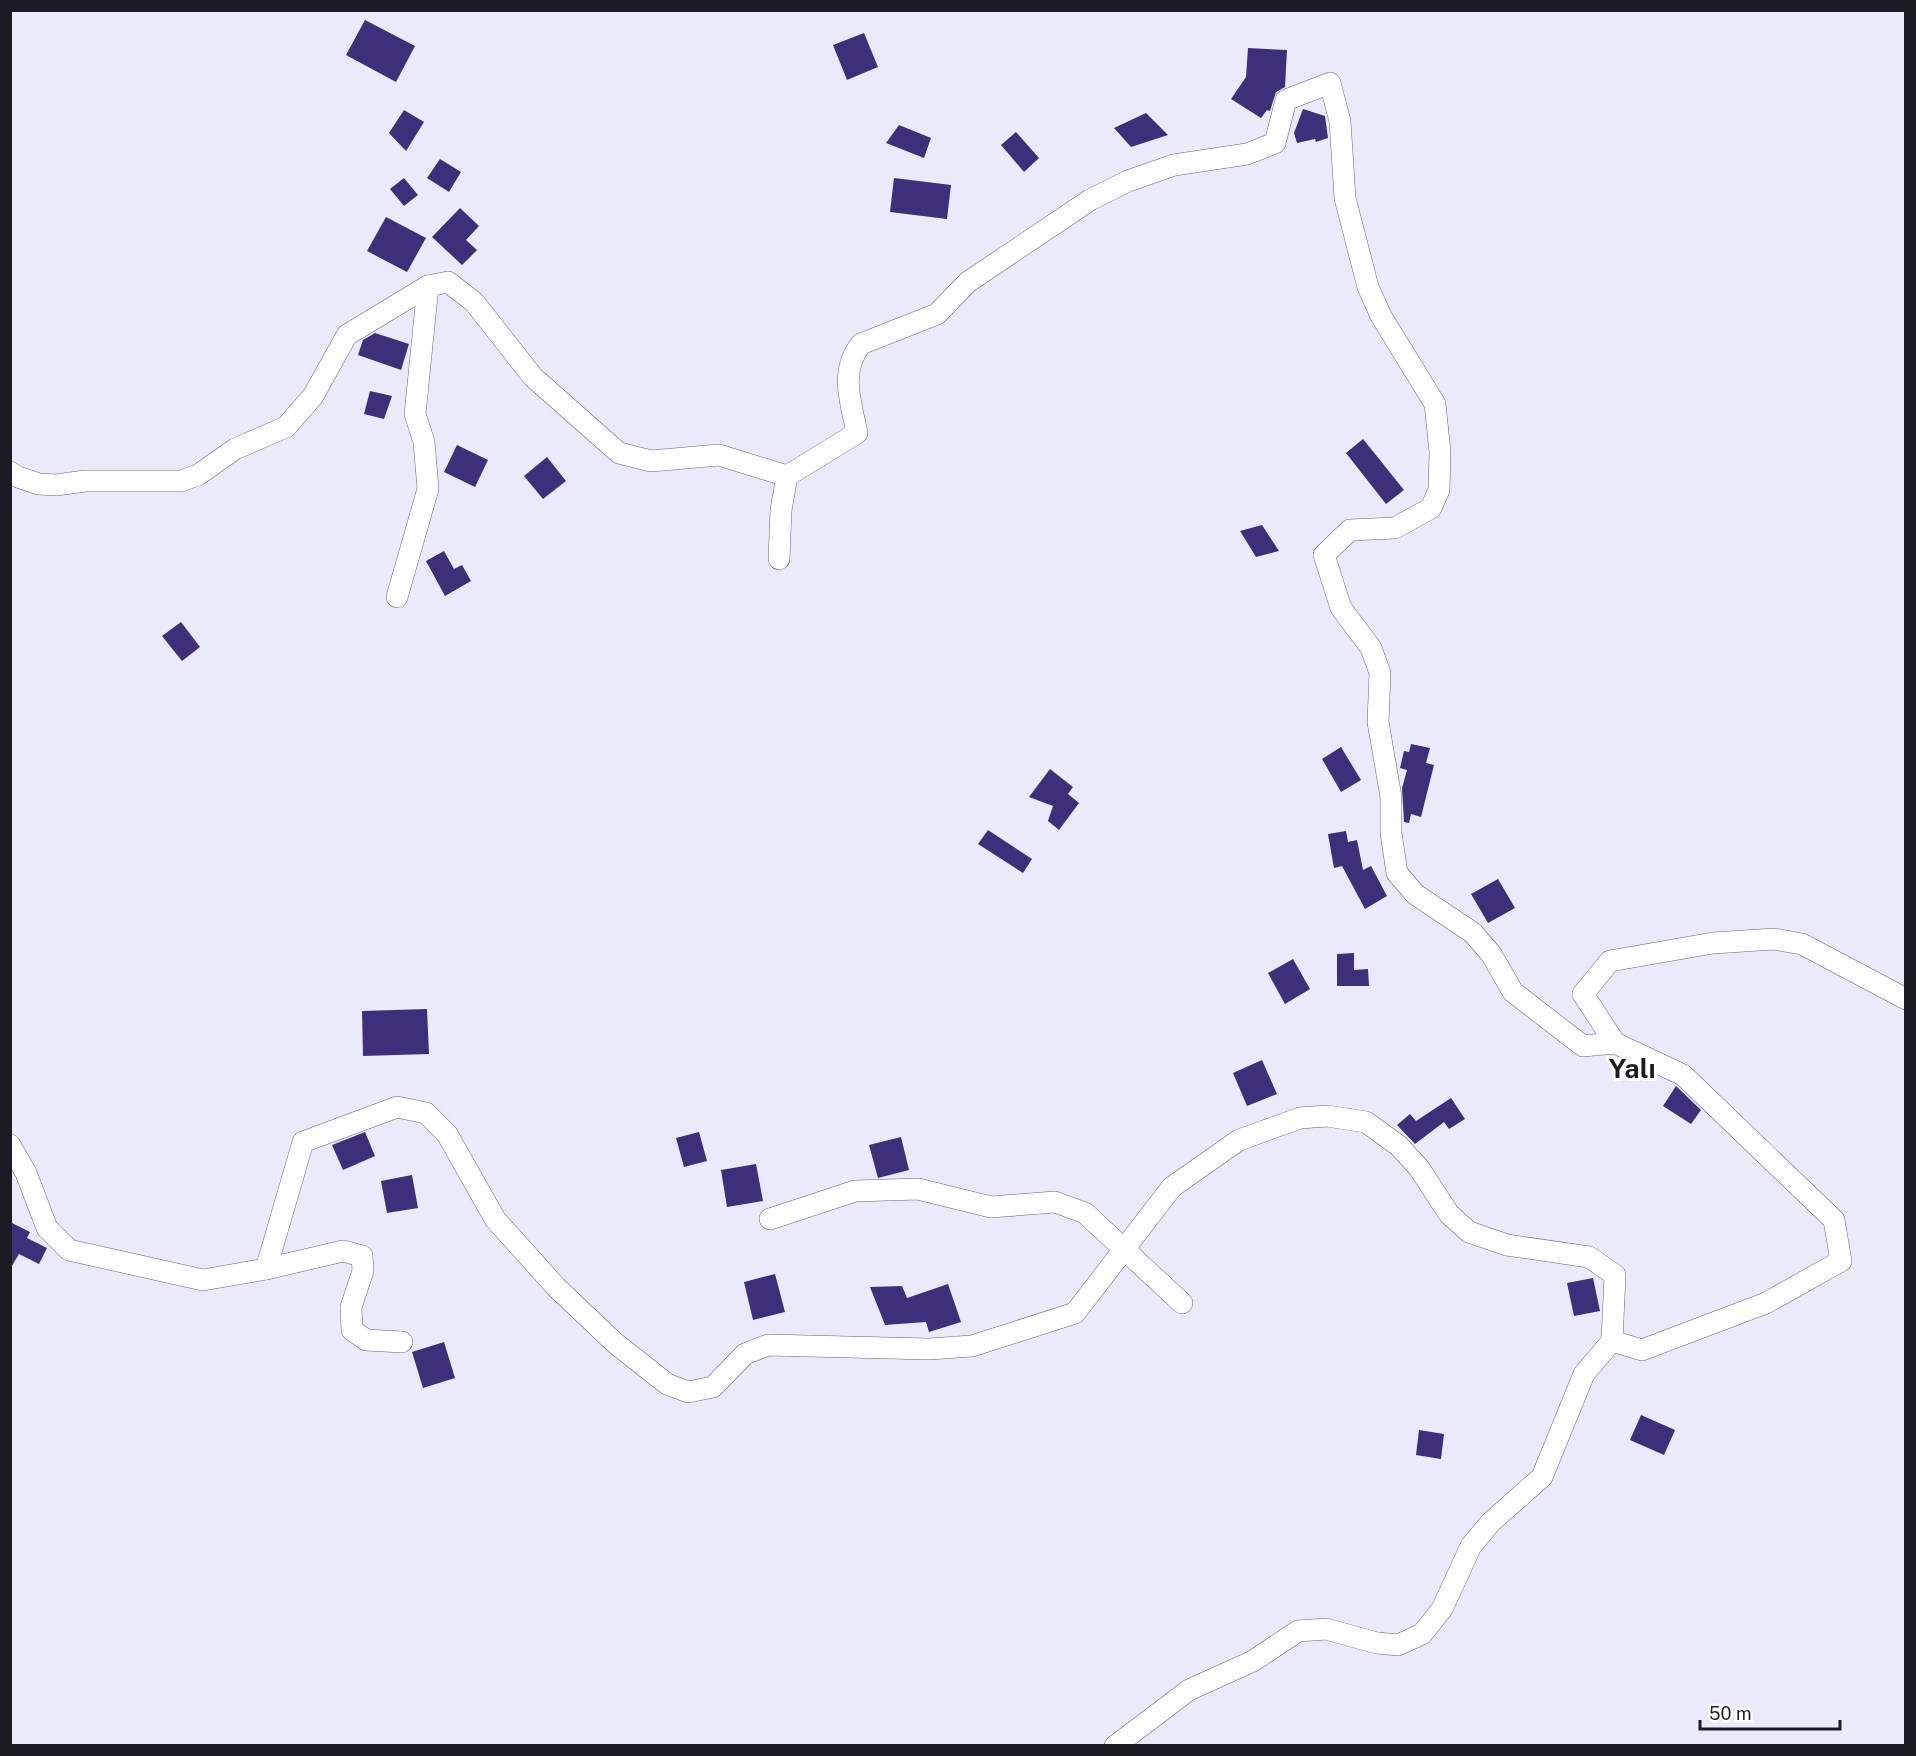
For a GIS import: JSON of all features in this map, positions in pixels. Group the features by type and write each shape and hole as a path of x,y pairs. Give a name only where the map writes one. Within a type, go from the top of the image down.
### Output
{"street":[{"path":"10,472 39,484 85,481 182,481 198,475 235,449 286,427 313,396 347,335 428,286 448,282 474,302 533,377 619,453 651,461 719,455 786,476 857,433 847,378 853,355 861,344 937,314 968,282 1090,200 1128,181 1174,165 1247,154 1275,143 1286,100 1330,83 1340,121 1345,198 1368,287 1381,316 1435,404 1440,452 1438,490 1431,508 1395,528 1350,531 1324,555 1341,608 1371,648 1380,673 1378,722 1391,797 1391,834 1397,873 1415,894 1473,933 1491,954 1513,992 1583,1046 1615,1043 1683,1074 1834,1220 1841,1261 1766,1303 1642,1350 1612,1341"},
{"path":"397,597 428,489 424,442 415,414 428,286"},
{"path":"779,559 781,510 786,476"},
{"path":"1615,1043 1583,994 1610,961 1713,943 1774,939 1802,944 1905,999"},
{"path":"266,1269 303,1142 397,1107 426,1113 447,1134 495,1219 556,1287 615,1343 667,1384 688,1392 713,1387 745,1354 768,1345 930,1349 972,1346 1075,1313 1172,1187 1239,1140 1300,1118 1327,1116 1366,1122 1399,1146 1419,1168 1449,1214 1469,1232 1507,1245 1588,1257 1615,1275 1612,1341 1584,1374 1542,1477 1491,1522 1471,1546 1442,1609 1422,1634 1398,1645 1377,1643 1326,1629 1298,1631 1253,1661 1189,1690 1115,1746"},
{"path":"10,1145 26,1173 47,1228 69,1250 203,1280 266,1269 343,1251 362,1256 363,1271 351,1307 352,1330 366,1340 402,1342"},
{"path":"770,1219 855,1191 918,1189 991,1207 1055,1202 1085,1213 1182,1303"}],"building":[{"path":"365,20 415,46 396,82 346,55"},
{"path":"864,33 878,67 847,80 833,45"},
{"path":"1248,48 1287,50 1285,87 1276,92 1270,111 1267,110 1261,118 1231,99 1246,77"},
{"path":"1303,109 1325,116 1328,138 1316,142 1315,139 1297,143 1294,133"},
{"path":"404,110 424,122 406,151 389,133"},
{"path":"1146,113 1168,135 1131,147 1114,128"},
{"path":"899,125 931,138 924,158 886,143"},
{"path":"1016,132 1039,158 1024,172 1001,145"},
{"path":"440,159 461,172 449,192 427,178"},
{"path":"404,178 418,195 404,206 390,189"},
{"path":"894,178 951,185 947,219 890,212"},
{"path":"460,208 479,226 466,240 477,250 462,265 432,237"},
{"path":"386,217 426,238 407,272 367,251"},
{"path":"375,333 409,344 401,370 358,355 363,340"},
{"path":"370,391 392,396 384,419 364,414"},
{"path":"1363,439 1404,490 1386,504 1346,453"},
{"path":"457,445 488,460 475,487 444,472"},
{"path":"547,457 566,481 543,499 524,476"},
{"path":"1262,525 1279,551 1256,557 1240,531"},
{"path":"444,551 454,569 462,565 471,581 445,596 426,561"},
{"path":"181,622 200,647 182,661 162,636"},
{"path":"1411,744 1430,748 1426,763 1434,765 1421,817 1411,814 1409,823 1404,822 1402,788 1407,770 1400,768 1404,751 1409,752"},
{"path":"1341,747 1361,780 1341,792 1322,759"},
{"path":"1050,769 1073,787 1068,794 1079,803 1059,830 1048,821 1053,806 1029,797"},
{"path":"988,830 1032,859 1023,873 978,844"},
{"path":"1346,831 1348,842 1357,840 1363,870 1371,866 1387,896 1365,909 1342,866 1334,868 1328,834"},
{"path":"1498,879 1515,908 1488,923 1471,894"},
{"path":"1354,953 1354,970 1368,969 1369,986 1337,986 1337,954"},
{"path":"1293,959 1310,989 1285,1004 1268,973"},
{"path":"427,1009 429,1054 363,1056 362,1011"},
{"path":"1262,1060 1277,1094 1247,1106 1233,1073"},
{"path":"1676,1086 1701,1110 1691,1124 1663,1106"},
{"path":"1451,1098 1465,1119 1449,1129 1444,1122 1415,1144 1397,1125 1410,1114 1416,1121"},
{"path":"365,1132 375,1156 343,1170 332,1145"},
{"path":"699,1132 707,1161 684,1167 676,1138"},
{"path":"901,1137 909,1170 878,1178 869,1145"},
{"path":"756,1164 763,1201 727,1207 721,1170"},
{"path":"412,1175 418,1208 387,1213 381,1181"},
{"path":"10,1222 30,1232 27,1238 47,1248 39,1264 19,1254 10,1269"},
{"path":"775,1274 785,1312 753,1320 744,1282"},
{"path":"1593,1278 1600,1311 1574,1316 1567,1283"},
{"path":"948,1284 961,1322 929,1332 926,1322 885,1325 870,1287 902,1286 907,1298"},
{"path":"444,1342 455,1378 423,1388 412,1352"},
{"path":"1641,1415 1675,1430 1664,1455 1630,1440"},
{"path":"1419,1430 1444,1434 1441,1459 1416,1455"}],"district":[{"name":"Yalı","path":"1632,1068"}]}
